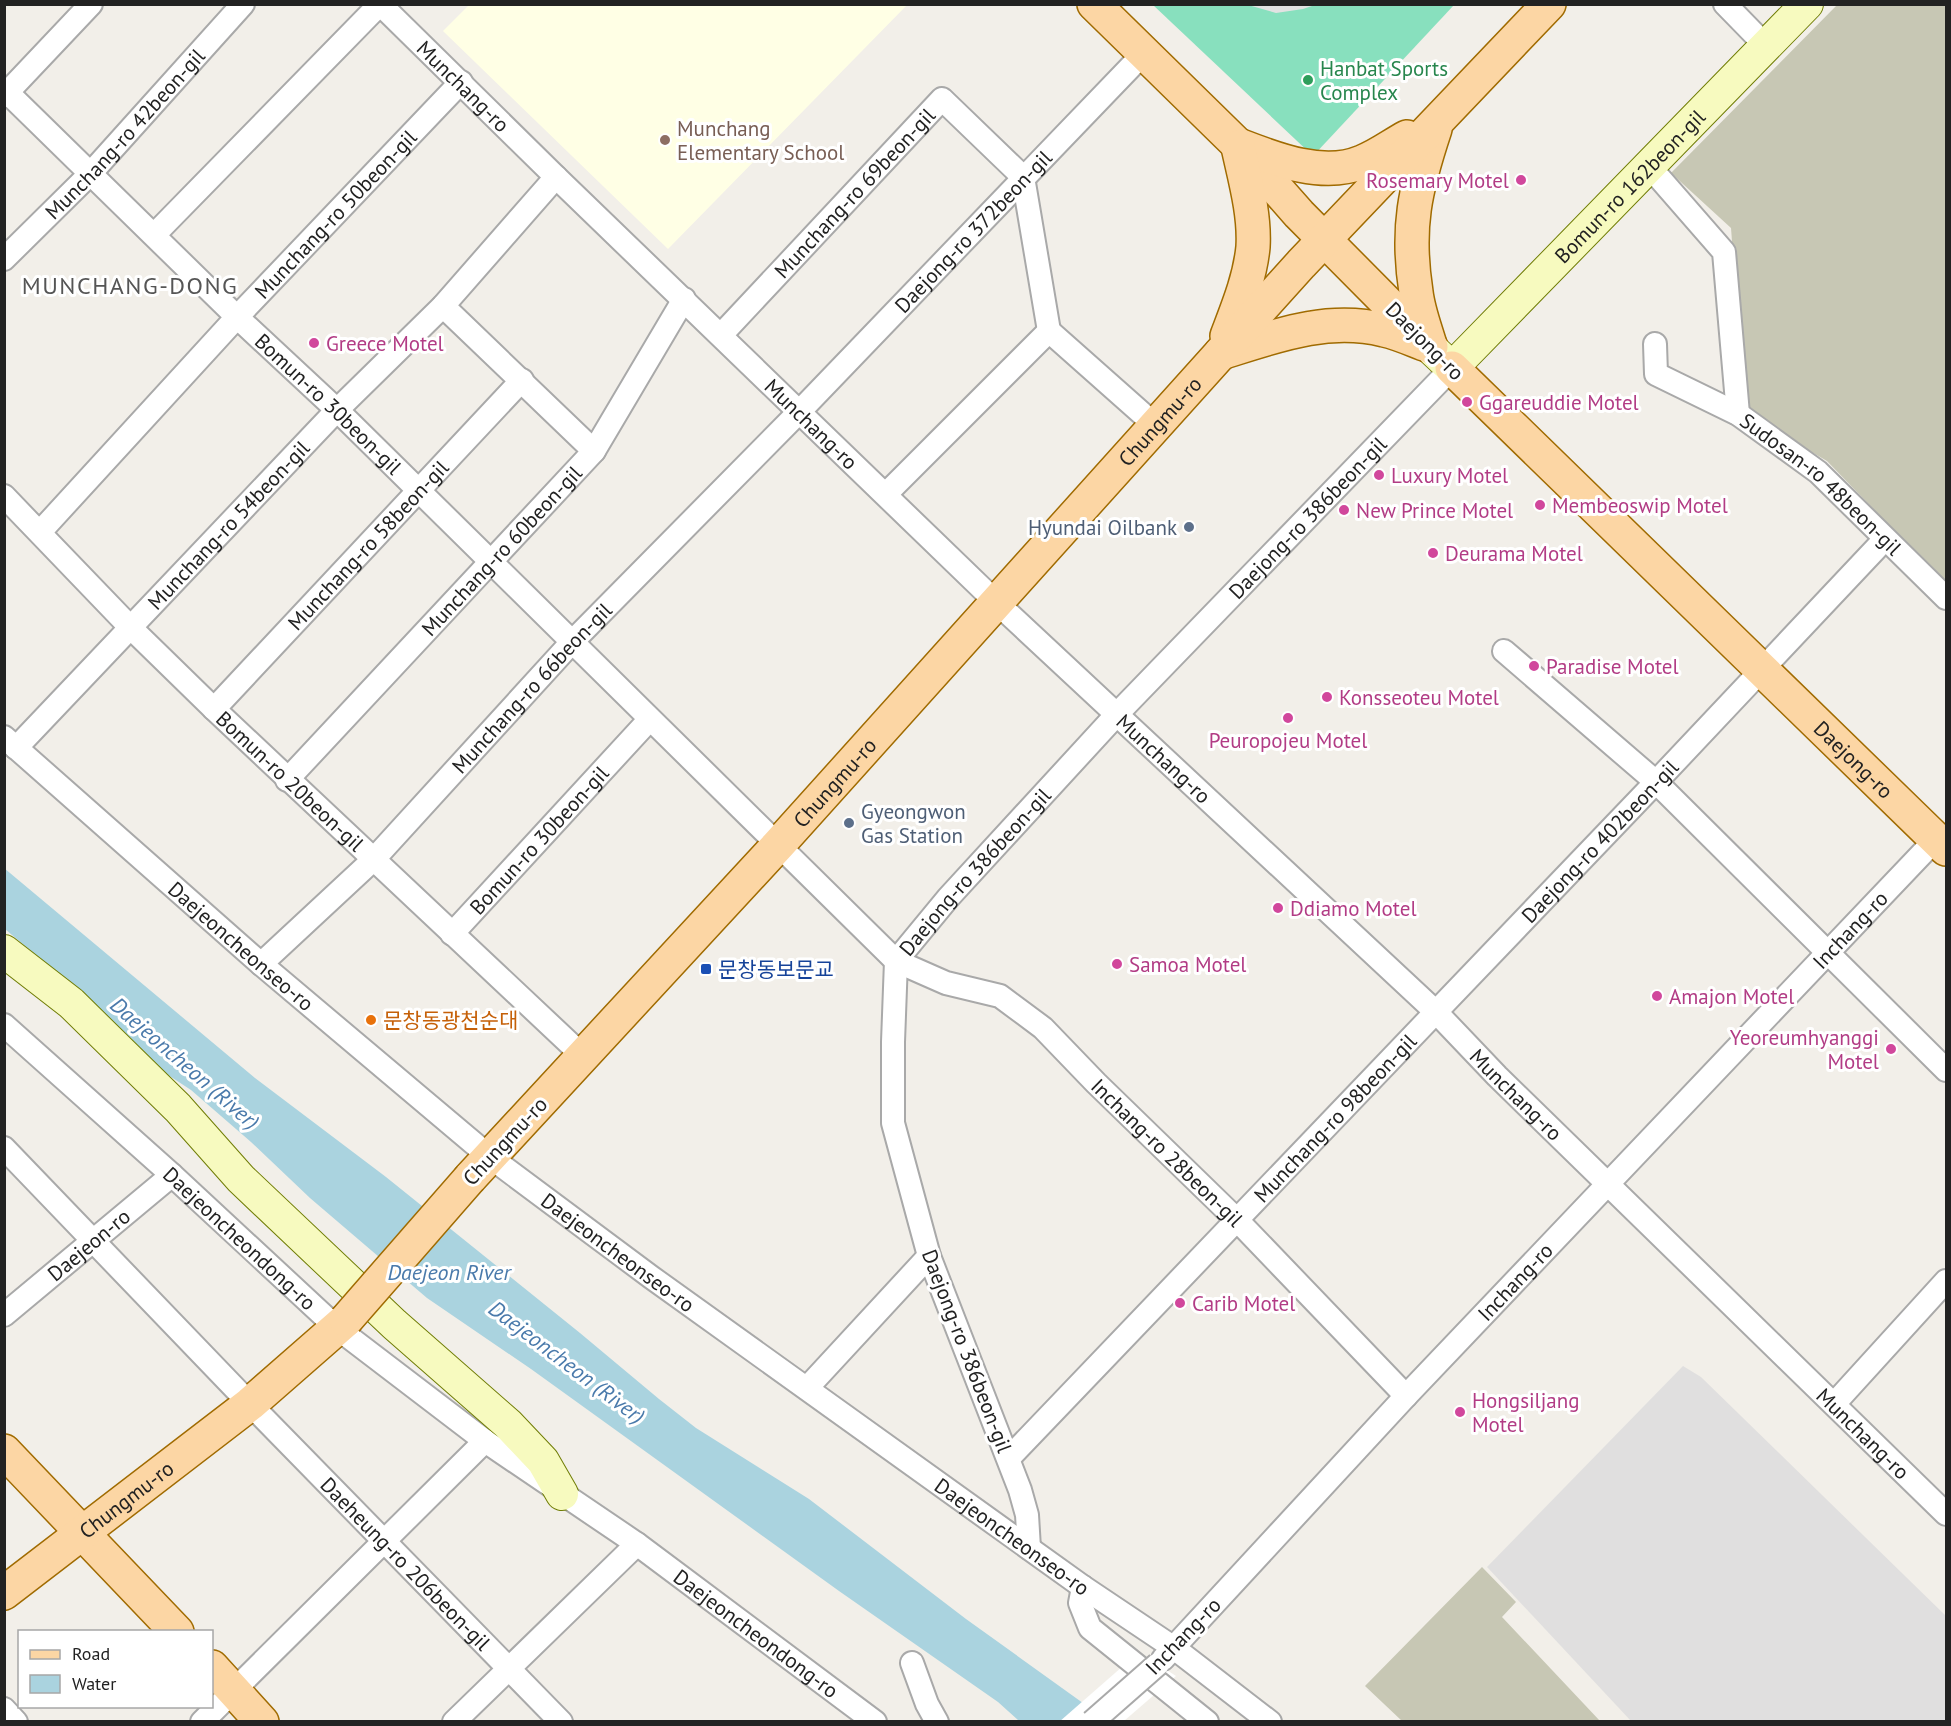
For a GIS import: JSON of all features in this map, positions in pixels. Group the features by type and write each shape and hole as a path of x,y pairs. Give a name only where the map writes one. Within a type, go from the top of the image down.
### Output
{"main road":[{"name":"Daejong-ro","path":"1094,4 1238,145 1324,239 1441,358 1762,670 1943,839"},
{"name":"Chungmu-ro","path":"4,1593 250,1404 341,1324 480,1168 779,844 1324,239 1549,4"},
{"name":"Bomun-ro 162beon-gil","path":"1441,358 1649,166 1807,4"},
{"path":"1238,145 1303,166 1330,168 1361,163 1437,120"},
{"path":"1437,120 1421,171 1414,206 1411,241 1416,294 1441,358"},
{"path":"1220,354 1245,288 1253,247 1248,193 1238,145"},
{"path":"1220,354 1296,331 1323,325 1346,324 1385,330 1441,358"},
{"path":"4,951 71,1003 162,1091 241,1179 394,1324 508,1424 543,1461 562,1494"},
{"path":"4,1451 175,1630"},
{"path":"213,1668 262,1722"}],"street":[{"path":"6,92 91,4"},
{"name":"Munchang-ro 42beon-gil","path":"4,259 90,174 243,4"},
{"name":"Munchang-ro","path":"154,236 380,4 996,602 1118,713 1436,1012 1497,1076 1947,1514"},
{"path":"1725,4 1766,46"},
{"name":"Daejong-ro 372beon-gil","path":"800,411 1144,53"},
{"name":"Munchang-ro 50beon-gil","path":"40,532 237,317 461,82"},
{"name":"Bomun-ro 30beon-gil","path":"6,92 237,317 337,410 779,844"},
{"name":"Munchang-ro 69beon-gil","path":"721,335 942,99 1023,177"},
{"name":"Sudosan-ro 48beon-gil","path":"1649,166 1724,252 1738,414 1818,472 1947,598"},
{"name":"Munchang-ro 54beon-gil","path":"10,743 131,628 337,410 443,306 556,177"},
{"path":"1023,177 1049,331 1155,425"},
{"name":"Munchang-ro 60beon-gil","path":"287,780 594,451 684,299"},
{"path":"443,306 594,451"},
{"path":"886,494 1049,331"},
{"path":"1654,344 1656,374 1738,414"},
{"name":"Daejong-ro 386beon-gil","path":"1029,1548 1027,1515 1020,1490 929,1256 893,1123 896,962 948,898 1441,358"},
{"name":"Munchang-ro 58beon-gil","path":"214,709 522,380"},
{"name":"Munchang-ro 66beon-gil","path":"261,964 374,859 572,642 800,411"},
{"name":"Bomun-ro 20beon-gil","path":"4,496 131,628 287,780 583,1056"},
{"path":"1762,670 1885,539"},
{"path":"1504,651 1656,782 1947,1070"},
{"name":"Daejong-ro 402beon-gil","path":"1436,1012 1762,670"},
{"name":"Bomun-ro 30beon-gil","path":"452,934 650,719"},
{"name":"Daejeoncheonseo-ro","path":"10,743 261,964 480,1168 651,1277 1083,1587 1174,1648 1270,1722"},
{"name":"Inchang-ro","path":"1092,1722 1174,1648 1406,1396 1828,952 1943,839"},
{"name":"Chungmu-ro","path":"779,844 896,962"},
{"name":"Inchang-ro 28beon-gil","path":"896,962 946,983 1000,996 1043,1028 1096,1083 1237,1220 1406,1396"},
{"name":"Munchang-ro 98beon-gil","path":"1009,1458 1436,1012"},
{"name":"Daejeoncheondong-ro","path":"4,1024 341,1324 485,1441 637,1544 875,1722"},
{"path":"4,1148 250,1404"},
{"name":"Daejeon-ro","path":"4,1315 172,1175"},
{"path":"807,1388 929,1256"},
{"path":"1834,1404 1947,1281"},
{"name":"Daeheung-ro 206beon-gil","path":"250,1404 561,1722"},
{"path":"202,1722 485,1441"},
{"path":"454,1722 637,1544"},
{"path":"1083,1587 1080,1603 1090,1628 1207,1722"},
{"path":"912,1663 927,1704 937,1722"},
{"path":"4,1709 16,1722"}],"shaded area":[{"name":"Munchang Elementary School","path":"470,4 907,5 668,249 443,31"},
{"path":"1315,4 1303,9 1276,13 1248,5"},
{"path":"1837,5 1946,5 1946,584 1827,461 1745,413 1731,228 1671,173"},
{"path":"1683,1366 1701,1377 1946,1616 1946,1721 1631,1721 1487,1567"},
{"path":"1482,1567 1516,1602 1502,1617 1600,1721 1402,1721 1365,1686"}],"green space":[{"name":"Hanbat Sports Complex","path":"1153,5 1454,5 1313,156"}],"water":[{"name":"Daejeon River","path":"4,868 255,1078 386,1177 696,1428 809,1499 966,1619 1108,1721 1018,1720 998,1702 839,1591 531,1369 427,1298 310,1198 251,1142 191,1090 162,1071 73,987 5,929"}],"pier":[{"path":"1139,1652 1176,1676 1124,1721 1059,1722"}],"place":[{"name":"Hanbat Sports Complex","path":"1308,80"},
{"name":"Munchang Elementary School","path":"665,140"},
{"name":"Rosemary Motel","path":"1521,180"},
{"name":"Greece Motel","path":"314,343"},
{"name":"Ggareuddie Motel","path":"1467,402"},
{"name":"Luxury Motel","path":"1379,475"},
{"name":"Membeoswip Motel","path":"1540,505"},
{"name":"New Prince Motel","path":"1344,510"},
{"name":"Hyundai Oilbank","path":"1189,527"},
{"name":"Deurama Motel","path":"1433,553"},
{"name":"Paradise Motel","path":"1534,666"},
{"name":"Konsseoteu Motel","path":"1327,697"},
{"name":"Peuropojeu Motel","path":"1288,718"},
{"name":"Gyeongwon Gas Station","path":"849,823"},
{"name":"Ddiamo Motel","path":"1278,908"},
{"name":"Samoa Motel","path":"1117,964"},
{"name":"문창동보문교","path":"706,969"},
{"name":"Amajon Motel","path":"1657,996"},
{"name":"문창동광천순대","path":"371,1020"},
{"name":"Yeoreumhyanggi Motel","path":"1891,1049"},
{"name":"Carib Motel","path":"1180,1303"},
{"name":"Hongsiljang Motel","path":"1460,1412"}],"district":[{"name":"MUNCHANG-DONG","path":"130,285"}],"water label":[{"name":"Daejeoncheon (River)","path":"185,1063"},
{"name":"Daejeoncheon (River)","path":"567,1362"}]}
